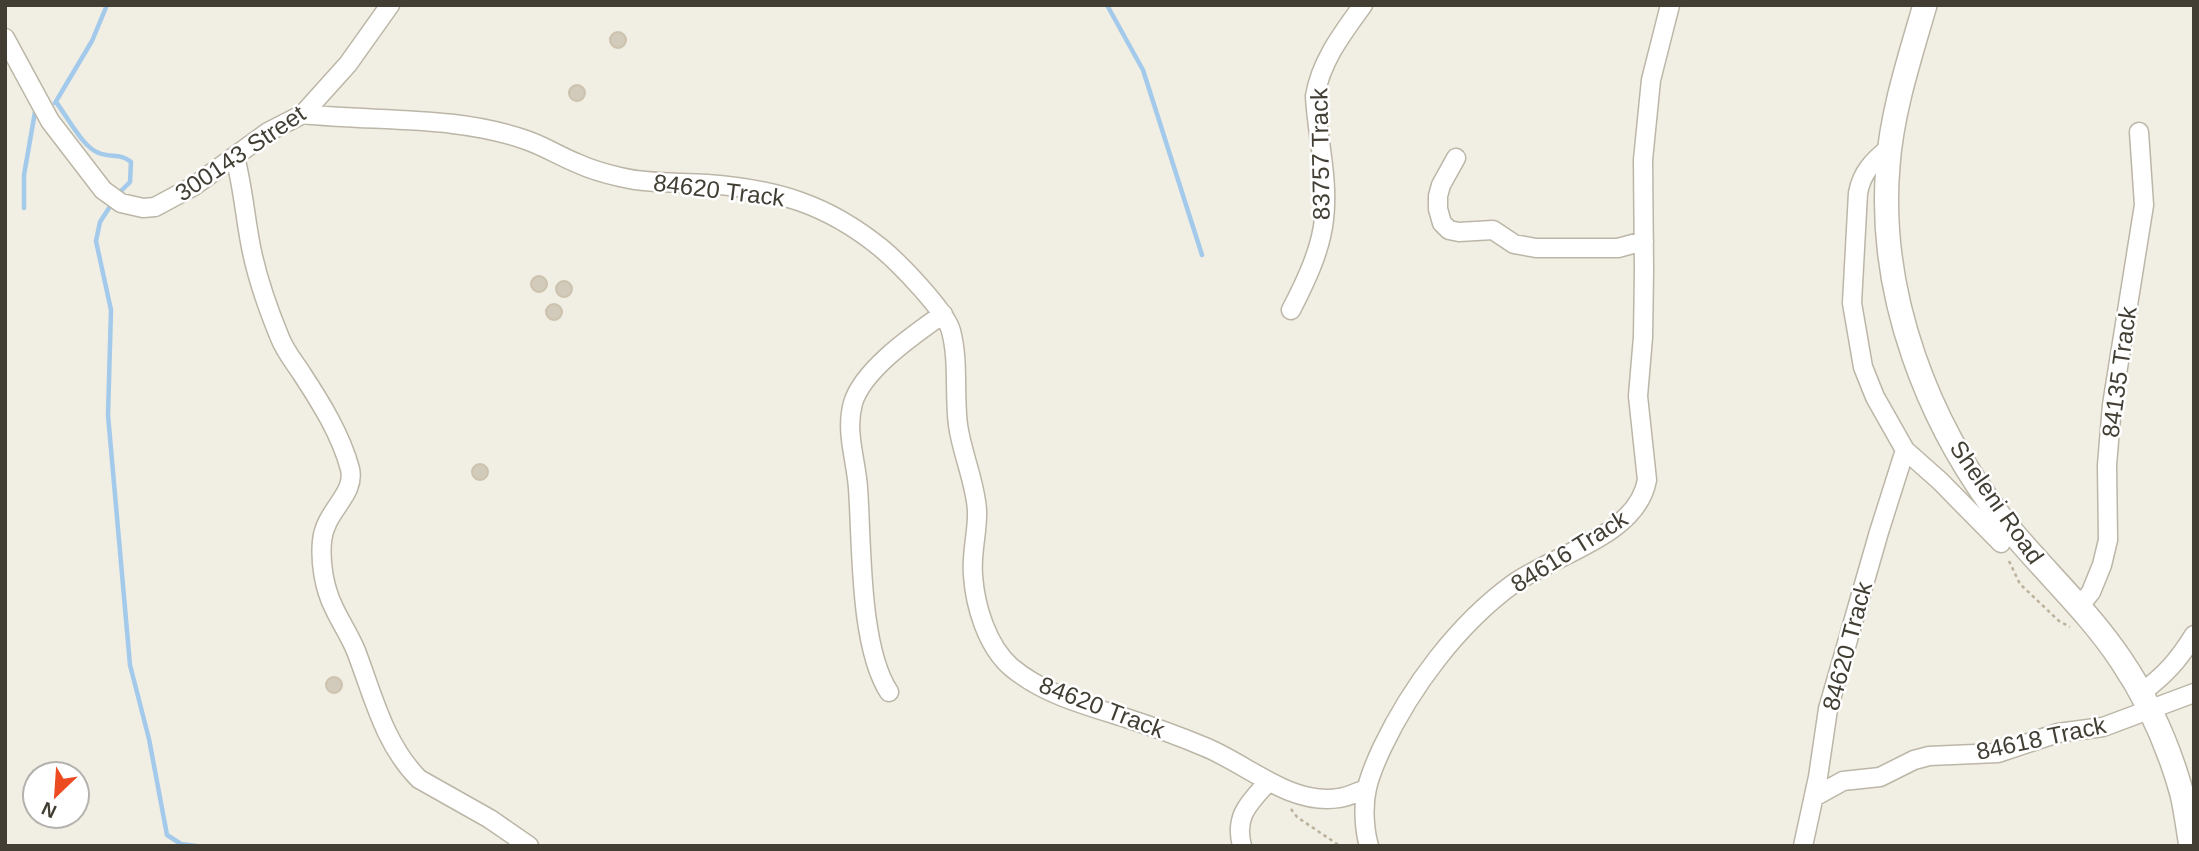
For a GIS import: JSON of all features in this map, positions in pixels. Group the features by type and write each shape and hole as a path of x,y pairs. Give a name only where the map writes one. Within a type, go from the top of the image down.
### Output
{"street":[{"name":"300143 Street","path":"5,38 50,121 103,190 121,203 143,208 155,207 177,197 268,132 303,114 348,64 390,5"},
{"name":"83757 Track","path":"1290,310 1318,246 1324,220 1324,188 1315,96 1318,82 1335,44 1363,5"},
{"name":"84616 Track","path":"1370,846 1365,811 1366,789 1373,768 1392,728 1433,664 1485,606 1514,583 1601,536 1630,514 1642,498 1647,480 1638,396 1643,337 1643,160 1651,80 1670,5"},
{"name":"Sheleni Road","path":"1925,5 1898,107 1888,164 1886,232 1894,288 1910,350 1964,464 2006,524 2120,658 2145,701 2168,751 2182,795 2192,846"},
{"name":"84620 Track","path":"303,114 388,118 474,128 526,140 580,165 622,178 769,192 822,209 851,225 902,266 943,314 951,328 956,364 958,427 975,491 977,515 973,574 977,600 985,629 1009,665 1055,694 1084,706 1160,729 1210,749 1268,782 1309,797 1340,798 1366,789"},
{"name":"84135 Track","path":"2079,607 2091,592 2108,540 2107,465 2112,405 2144,205 2139,132"},
{"path":"1891,148 1874,160 1860,181 1856,211 1852,303 1863,367 1875,397 1905,450 2001,543"},
{"path":"235,157 251,246 260,282 281,341 322,407 344,449 351,473 349,489 326,521 322,540 322,564 333,608 355,649 386,732 409,769 419,779 490,818 529,846"},
{"path":"1456,158 1438,196 1442,223 1449,230 1493,230 1514,244 1536,248 1618,247 1643,241"},
{"path":"889,692 876,662 868,627 858,483 850,440 853,403 874,368 943,314"},
{"name":"84620 Track","path":"1809,841 1828,709 1905,450"},
{"path":"2145,701 2184,652 2194,635"},
{"name":"84618 Track","path":"1814,797 1843,781 1880,777 1914,760 1929,756 1997,753 2058,733 2103,727 2145,701 2194,693"},
{"path":"1242,846 1238,832 1240,820 1268,782"}],"path":[{"path":"1290,808 1297,817 1340,846"}],"building":[{"path":"618,32 624,34 624,46 618,48 612,46 610,40 612,34"},
{"path":"577,85 583,87 583,99 577,101 571,99 569,93 571,87"},
{"path":"539,276 545,278 545,290 539,292 533,290 531,284 533,278"},
{"path":"564,281 570,283 570,295 564,297 558,295 556,289 558,283"},
{"path":"554,304 560,306 560,318 554,320 548,318 546,312 548,306"},
{"path":"480,464 486,466 486,478 480,480 474,478 472,472 474,466"},
{"path":"334,677 340,679 340,691 334,693 328,691 326,685 328,679"}],"waterway":[{"path":"55,103 92,41 107,5"},
{"path":"1107,5 1143,70 1202,255"},
{"path":"56,102 81,138 93,150 131,162 130,182 118,194"},
{"path":"24,208 24,175 35,112"},
{"path":"109,208 100,222 96,241 111,310 108,415 130,665 149,739 167,835 181,844 196,846"}]}
